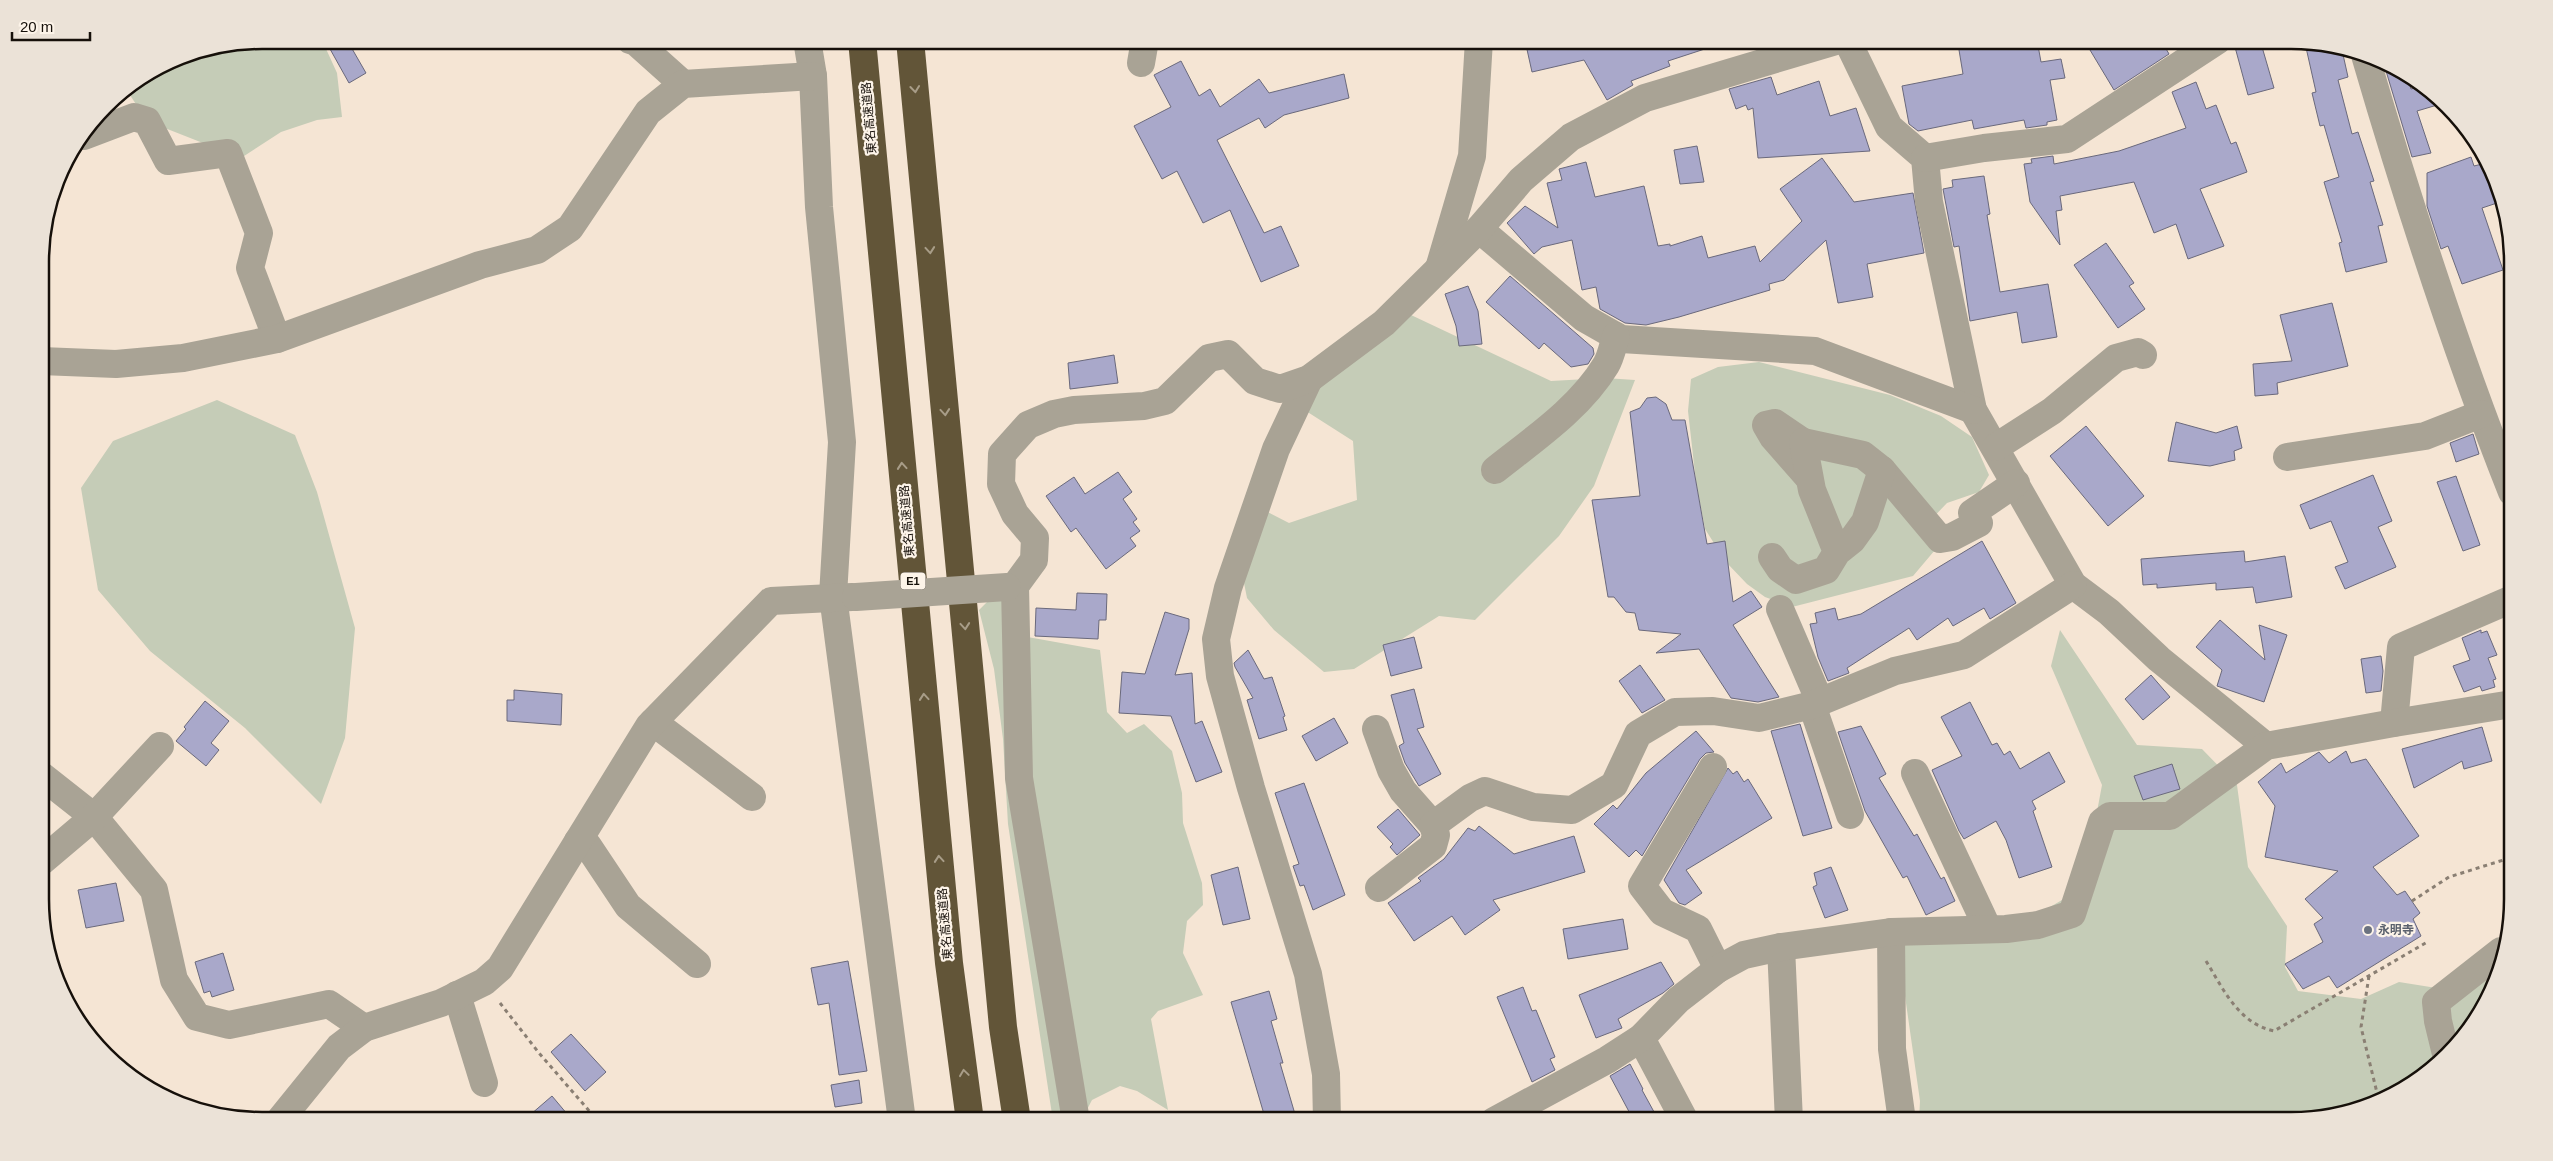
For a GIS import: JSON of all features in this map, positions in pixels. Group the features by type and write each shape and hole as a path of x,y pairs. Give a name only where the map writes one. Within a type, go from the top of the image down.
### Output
{"highway":[{"name":"東名高速道路","path":"863,49 949,963 969,1112"},
{"path":"911,49 1002,1017 1016,1112"}],"street":[{"path":"644,49 683,84"},
{"path":"808,49 813,76 819,207 842,442 844,596 901,1112"},
{"path":"1440,266 1472,156 1478,49"},
{"path":"1075,1112 1019,778 1011,587 1034,560 1035,538 1015,514 1002,484 1002,454 1028,425 1054,414 1074,410 1144,406 1165,401 1209,358 1228,354 1255,381 1280,389 1309,379 1384,323 1478,229 1521,180 1570,137 1645,98 1808,49"},
{"path":"1851,49 1889,127 1925,158 1930,202 1973,410 1996,447 2073,585 2109,612 2159,659 2266,746"},
{"path":"1925,158 1984,148 2067,139 2204,49"},
{"path":"2367,63 2399,172 2480,414 2504,472"},
{"path":"49,361 116,364 183,358 277,339 480,265 537,250 570,228 648,112 683,84 813,76"},
{"path":"92,133 134,117 147,121 168,161 228,152 260,233 250,268 277,339"},
{"path":"1478,229 1584,318 1621,339 1661,343 1815,351 1973,410"},
{"path":"1495,470 1553,423 1582,395 1607,364 1616,336"},
{"path":"1996,447 2052,411 2116,358 2138,352 2143,354"},
{"path":"1309,379 1276,449 1228,588 1216,639 1223,686 1251,788 1308,974 1326,1074 1327,1112"},
{"path":"2287,457 2425,436 2480,414"},
{"path":"1810,479 1773,437 1766,425 1775,423 1802,442 1863,455 1882,470 1940,539 1952,537 1979,523 1972,513 2016,482"},
{"path":"1802,442 1812,490 1837,552"},
{"path":"1772,557 1780,569 1796,580 1826,570 1837,552 1852,540 1866,522 1882,470"},
{"path":"1433,825 1470,798 1485,791 1533,807 1572,810 1614,785 1638,734 1675,712 1713,711 1759,718 1816,704 1895,671 1964,655 2073,585"},
{"path":"286,1112 339,1047 364,1028 441,1002 484,982 500,968 653,722 771,601 1011,587"},
{"path":"2394,722 2401,648 2504,603"},
{"path":"1780,609 1816,704 1850,815"},
{"path":"1511,1112 1607,1060 1642,1038 1678,1000 1718,969 1744,955 1781,947 1891,932 1988,929 2038,925 2072,914 2102,822 2110,816 2170,816 2266,746 2394,722 2504,705"},
{"path":"653,722 752,798"},
{"path":"1376,728 1391,770 1403,791 1433,825 1436,836 1433,846 1379,888"},
{"path":"49,855 94,817 160,746"},
{"path":"1713,767 1642,886 1662,912 1698,929 1718,969"},
{"path":"1915,773 1988,929"},
{"path":"49,782 94,817 154,890 174,980 197,1017 229,1025 329,1004 364,1028"},
{"path":"578,841 588,846 628,906 697,964"},
{"path":"1891,932 1892,1049 1901,1112"},
{"path":"1781,947 1789,1112"},
{"path":"2445,1047 2436,1002 2497,954"},
{"path":"456,995 484,1083"},
{"path":"1642,1038 1680,1112"}],"path":[{"path":"2412,901 2449,877 2504,860"},
{"path":"2206,961 2241,1016 2265,1029 2274,1031 2429,941"},
{"path":"2368,976 2361,1027 2376,1094"},
{"path":"484,982 539,1053 590,1112"}],"green space":[{"path":"248,49 326,49 337,73 342,117 317,120 281,132 241,158 147,121 130,95 155,77 180,65 206,56"},
{"path":"1411,315 1551,381 1605,378 1635,380 1594,486 1559,536 1475,620 1439,616 1354,669 1324,672 1274,630 1247,598 1236,543 1256,506 1289,523 1357,500 1353,441 1306,411 1318,371"},
{"path":"1759,362 1890,395 1941,416 1972,437 1989,475 1979,492 1947,503 1924,527 1935,550 1913,576 1792,607 1765,597 1747,584 1726,562 1705,529 1696,482 1688,411 1691,379 1718,367"},
{"path":"217,400 295,435 317,492 355,628 345,738 321,804 245,728 150,651 98,590 81,488 113,441"},
{"path":"1008,596 1022,636 1100,650 1107,712 1127,733 1144,724 1172,751 1182,793 1183,823 1202,883 1203,905 1187,921 1183,953 1203,995 1158,1011 1151,1019 1168,1110 1137,1091 1120,1086 1092,1100 1086,1112 1052,1112 1008,824 1003,739 994,669 979,610 990,599"},
{"path":"2060,630 2137,745 2202,749 2237,785 2248,867 2287,926 2285,967 2298,991 2361,999 2399,982 2449,990 2486,976 2487,983 2476,1006 2442,1050 2398,1084 2373,1096 2347,1105 2305,1112 1919,1112 1920,1101 1897,940 2009,931 2074,893 2090,849 2102,785 2051,666"}],"building":[{"path":"330,49 352,49 366,73 349,83"},
{"path":"1527,49 1705,49 1668,61 1670,66 1631,81 1633,85 1607,100 1584,60 1532,72"},
{"path":"1959,49 2039,49 2041,62 2061,59 2065,78 2050,80 2057,120 2047,122 2047,125 2026,128 2024,120 1974,129 1972,120 1918,131 1909,124 1902,86 1963,74"},
{"path":"2089,49 2166,49 2169,54 2114,90"},
{"path":"2236,49 2263,49 2274,88 2248,95"},
{"path":"2306,49 2343,55 2348,77 2338,80 2352,134 2358,132 2374,181 2370,182 2383,225 2378,226 2387,262 2346,272 2339,243 2342,242 2324,182 2339,177 2324,125 2320,126 2312,93 2316,92"},
{"path":"1181,61 1199,96 1210,89 1220,107 1259,79 1269,93 1344,74 1349,98 1284,115 1265,128 1259,118 1217,140 1264,233 1281,226 1299,266 1261,282 1230,210 1203,223 1177,171 1162,179 1134,126 1171,107 1154,75"},
{"path":"2386,71 2410,85 2411,89 2414,88 2436,105 2417,111 2431,153 2412,157"},
{"path":"1771,77 1777,95 1819,81 1830,116 1856,108 1870,151 1758,158 1753,108 1748,110 1746,105 1736,109 1729,89"},
{"path":"2196,82 2206,109 2216,105 2231,144 2236,142 2247,172 2200,189 2224,246 2188,259 2176,224 2154,233 2134,182 2060,196 2062,210 2056,211 2060,245 2030,202 2024,164 2032,163 2031,159 2053,156 2054,164 2119,151 2186,128 2172,92"},
{"path":"1697,146 1704,182 1680,184 1674,150"},
{"path":"2471,157 2474,166 2481,164 2496,203 2482,208 2503,270 2462,284 2448,246 2441,249 2427,206 2427,173"},
{"path":"1822,158 1854,202 1913,193 1924,253 1867,264 1873,297 1838,303 1826,240 1784,280 1769,284 1770,290 1646,325 1625,323 1600,309 1596,287 1582,290 1572,240 1542,247 1534,254 1507,223 1525,206 1558,228 1547,183 1562,180 1559,169 1586,162 1595,197 1644,186 1658,246 1670,244 1670,246 1702,236 1708,258 1755,246 1760,262 1802,221 1780,189"},
{"path":"1984,176 1990,214 1987,215 2000,292 2048,284 2057,337 2022,343 2017,312 1970,321 1959,246 1954,247 1943,189 1953,187 1952,180"},
{"path":"2106,243 2134,283 2129,286 2145,309 2118,328 2074,265"},
{"path":"1510,276 1593,348 1594,354 1588,364 1571,367 1544,343 1539,349 1486,302"},
{"path":"1468,286 1478,311 1482,344 1459,346 1456,326 1445,294"},
{"path":"2332,303 2348,366 2277,383 2278,394 2255,396 2253,364 2292,361 2280,315"},
{"path":"1114,355 1118,383 1070,389 1068,363"},
{"path":"1656,397 1666,404 1672,420 1685,420 1707,544 1725,541 1733,602 1751,591 1762,607 1733,625 1779,697 1758,702 1731,698 1699,649 1656,653 1681,634 1639,630 1635,613 1626,612 1614,597 1608,597 1592,500 1640,496 1630,412 1640,408 1647,398"},
{"path":"2176,422 2216,433 2237,426 2242,448 2234,451 2235,460 2210,466 2168,461"},
{"path":"2086,426 2144,496 2108,526 2050,456"},
{"path":"2473,434 2479,454 2456,462 2450,443"},
{"path":"1118,472 1132,492 1123,499 1137,519 1133,522 1140,531 1130,538 1136,546 1106,569 1076,528 1071,532 1046,496 1074,477 1085,494"},
{"path":"2373,475 2392,521 2378,527 2396,567 2345,589 2335,567 2348,562 2331,521 2310,529 2300,505"},
{"path":"2456,476 2480,545 2463,551 2437,482"},
{"path":"1982,541 2016,603 1990,619 1984,608 1953,626 1948,618 1917,640 1909,628 1847,668 1849,673 1828,681 1818,657 1810,624 1817,623 1815,613 1835,608 1838,620 1861,614"},
{"path":"2244,551 2245,562 2285,556 2292,597 2256,603 2253,587 2216,590 2216,583 2157,588 2157,584 2143,585 2141,559"},
{"path":"1077,593 1107,594 1106,620 1099,620 1098,639 1035,636 1036,608 1076,610"},
{"path":"1165,612 1189,619 1189,629 1175,675 1192,673 1195,724 1202,721 1222,772 1196,782 1171,716 1119,713 1122,672 1145,674"},
{"path":"2220,620 2265,660 2259,625 2287,635 2264,702 2217,686 2222,670 2196,647"},
{"path":"2481,630 2481,633 2487,631 2497,655 2488,658 2496,679 2493,680 2495,687 2482,691 2480,686 2464,692 2453,666 2470,660 2462,638"},
{"path":"1414,637 1422,668 1391,676 1383,645"},
{"path":"1248,650 1264,679 1272,677 1285,716 1283,717 1287,730 1259,739 1247,700 1253,698 1234,663"},
{"path":"2381,656 2383,671 2381,691 2366,693 2361,659"},
{"path":"1640,665 1665,700 1642,713 1619,681"},
{"path":"2151,675 2170,697 2143,720 2125,699"},
{"path":"1414,689 1424,727 1417,729 1441,774 1419,786 1405,763 1399,746 1404,743 1391,695"},
{"path":"514,690 562,694 561,725 507,721 507,700 514,700"},
{"path":"205,701 229,721 211,743 219,750 206,766 176,741 186,729 184,727"},
{"path":"1970,702 1992,745 1997,743 2004,755 2010,751 2020,769 2049,752 2065,782 2032,801 2036,809 2033,811 2052,867 2019,878 2006,840 1996,821 1964,839 1959,831 1932,770 1962,756 1941,717"},
{"path":"1334,718 1348,743 1316,761 1302,736"},
{"path":"1800,724 1832,828 1803,836 1771,731"},
{"path":"1861,726 1886,774 1879,778 1914,836 1917,834 1941,879 1944,877 1955,901 1926,915 1907,876 1903,878 1865,811 1838,732"},
{"path":"2482,727 2492,761 2464,769 2462,761 2414,788 2402,749"},
{"path":"1696,731 1714,752 1706,753 1700,759 1642,856 1636,850 1629,857 1594,824 1613,805 1617,809 1646,773"},
{"path":"2346,751 2351,763 2366,759 2419,836 2373,867 2397,895 2405,891 2420,913 2413,919 2421,936 2337,988 2329,976 2303,989 2285,964 2323,942 2314,924 2323,918 2305,899 2338,871 2265,857 2275,806 2258,782 2281,763 2286,773 2319,752 2329,763"},
{"path":"2172,764 2180,789 2143,800 2134,776"},
{"path":"1728,768 1733,774 1737,771 1744,782 1748,779 1772,818 1686,870 1702,893 1685,905 1679,903 1664,880"},
{"path":"1304,783 1345,895 1313,910 1304,885 1300,886 1293,866 1299,864 1275,793"},
{"path":"1398,809 1420,835 1397,855 1390,847 1393,844 1377,827"},
{"path":"1479,826 1514,854 1574,836 1585,872 1493,900 1500,910 1465,935 1452,916 1414,941 1388,903 1421,881 1418,878 1444,859 1468,828 1475,831"},
{"path":"1238,867 1250,919 1223,925 1211,875"},
{"path":"1831,867 1848,910 1825,918 1813,887 1817,885 1814,873"},
{"path":"116,883 124,921 86,928 78,890"},
{"path":"1623,919 1628,949 1568,959 1563,929"},
{"path":"223,953 234,990 212,997 210,991 204,993 195,962"},
{"path":"848,961 867,1071 839,1075 829,1003 818,1005 811,968"},
{"path":"1661,962 1674,984 1663,993 1618,1019 1622,1028 1596,1038 1579,995"},
{"path":"1523,987 1532,1011 1536,1010 1555,1057 1550,1059 1555,1070 1532,1082 1497,997"},
{"path":"1269,991 1277,1019 1271,1021 1283,1063 1280,1063 1294,1112 1263,1112 1231,1002"},
{"path":"571,1034 606,1072 585,1091 551,1052"},
{"path":"1630,1064 1654,1112 1629,1112 1610,1076"},
{"path":"859,1080 862,1103 835,1107 831,1085"},
{"path":"552,1096 565,1112 533,1112"}],"place":[{"name":"永明寺","path":"2368,930"}]}
